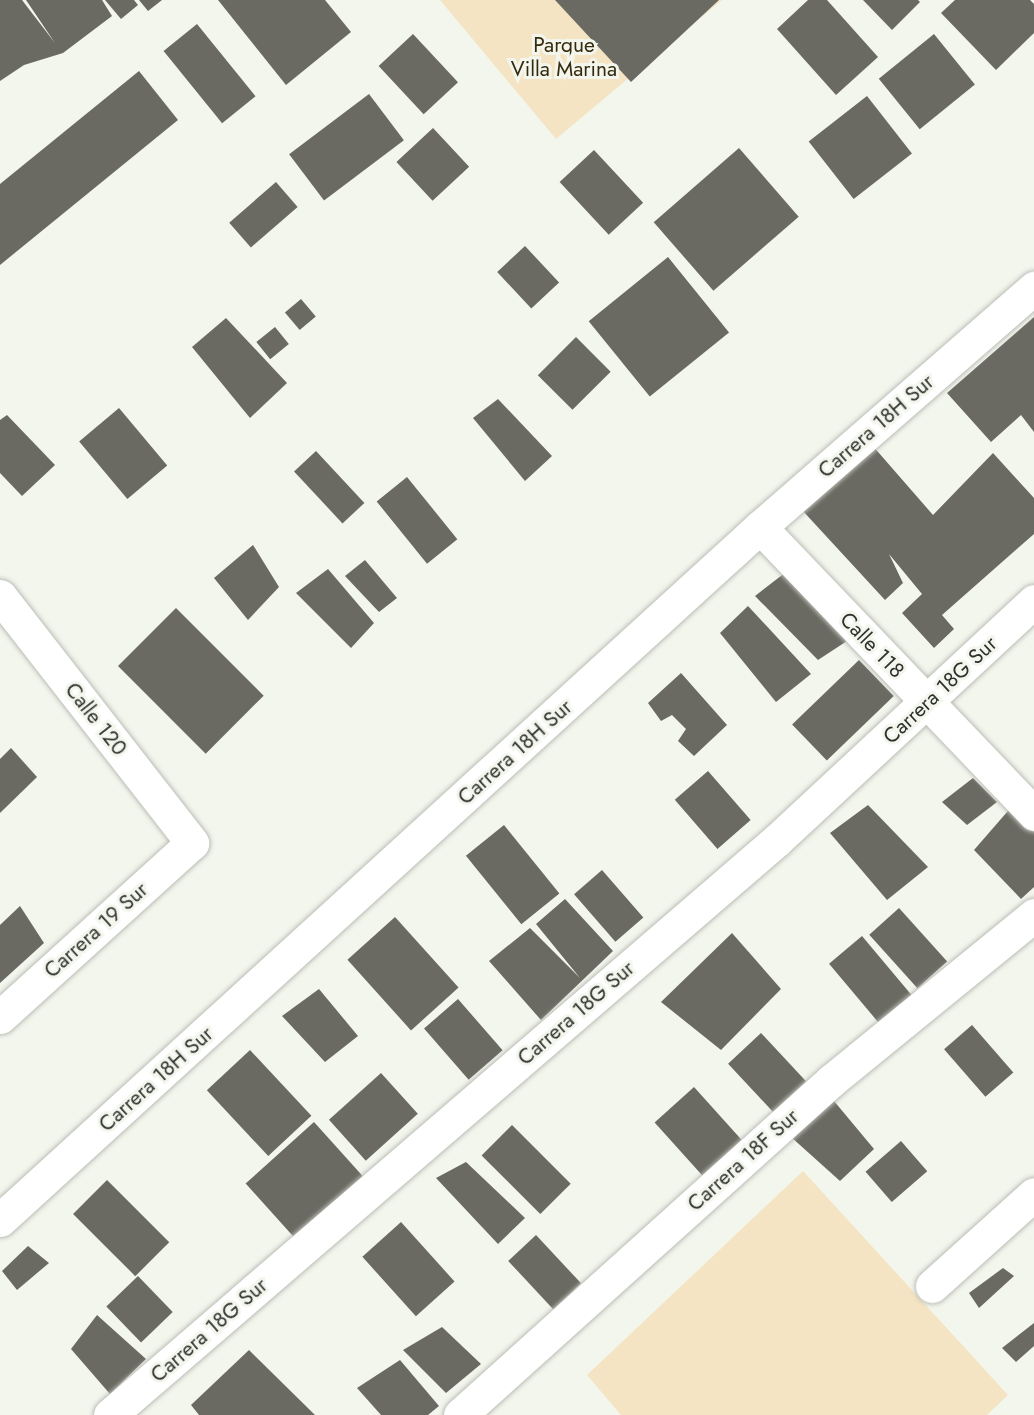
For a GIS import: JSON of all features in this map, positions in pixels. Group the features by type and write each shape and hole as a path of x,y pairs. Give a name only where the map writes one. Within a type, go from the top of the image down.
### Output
{"street":[{"name":"Carrera 18H Sur","path":"0,1220 760,527 1034,288"},
{"name":"Calle 118","path":"760,527 1034,814"},
{"name":"Calle 120","path":"0,596 192,843"},
{"name":"Carrera 18G Sur","path":"110,1415 777,840 928,703 1034,601"},
{"name":"Carrera 19 Sur","path":"0,1017 192,843"},
{"name":"Carrera 18F Sur","path":"460,1415 832,1080 1034,915"},
{"path":"932,1286 1034,1194"}],"green space":[{"name":"Parque Villa Marina","path":"440,0 722,0 556,139"},
{"path":"803,1171 1008,1395 987,1415 621,1415 587,1375"}],"building":[{"path":"0,0 22,0 55,43 26,0 102,0 112,16 63,53 24,65 0,81"},
{"path":"105,0 134,0 138,5 121,19"},
{"path":"139,0 162,0 148,11"},
{"path":"218,0 325,0 351,32 286,85"},
{"path":"555,0 719,0 631,82"},
{"path":"808,0 827,0 878,57 836,95 777,29"},
{"path":"863,0 918,0 920,2 892,30"},
{"path":"955,0 1030,0 1034,4 1034,33 996,70 941,13"},
{"path":"197,24 256,96 222,123 164,51"},
{"path":"413,34 458,82 424,114 379,66"},
{"path":"934,34 975,85 920,129 879,79"},
{"path":"139,71 178,120 0,265 0,184"},
{"path":"369,94 404,140 324,201 289,154"},
{"path":"867,96 912,154 854,199 809,142"},
{"path":"433,128 469,167 433,201 396,162"},
{"path":"739,148 799,217 713,291 654,222"},
{"path":"594,150 643,203 609,235 560,182"},
{"path":"276,182 298,207 251,248 229,223"},
{"path":"525,246 559,283 531,308 497,272"},
{"path":"668,257 729,332 650,397 589,321"},
{"path":"301,299 316,317 300,330 285,312"},
{"path":"1034,317 1034,432 1021,415 991,442 947,393"},
{"path":"226,318 287,383 250,418 192,347"},
{"path":"275,327 289,344 270,359 256,342"},
{"path":"576,337 611,372 572,410 538,375"},
{"path":"498,399 552,456 525,481 473,418"},
{"path":"119,408 167,465 127,499 79,441"},
{"path":"7,415 55,465 22,496 0,473 0,420"},
{"path":"872,445 933,515 993,453 1034,498 1034,534 942,615 954,629 934,648 902,613 922,594 889,554 903,583 885,600 802,510"},
{"path":"316,451 364,503 342,523 294,471"},
{"path":"407,477 457,539 427,564 377,502"},
{"path":"253,545 279,587 248,620 214,578"},
{"path":"365,560 397,598 379,612 345,576"},
{"path":"328,569 374,623 351,648 296,593"},
{"path":"786,572 850,639 818,660 755,596"},
{"path":"748,606 811,674 776,702 720,633"},
{"path":"176,608 264,696 206,754 118,666"},
{"path":"859,660 894,696 827,761 792,725"},
{"path":"681,673 727,725 694,756 678,741 686,729 672,715 661,721 648,703"},
{"path":"11,748 37,777 0,813 0,759"},
{"path":"708,771 751,820 717,849 675,800"},
{"path":"973,778 997,802 967,825 942,802"},
{"path":"1014,804 1034,824 1034,887 1021,899 974,850"},
{"path":"868,805 928,867 887,900 830,833"},
{"path":"504,825 559,893 521,924 466,856"},
{"path":"602,870 643,918 615,942 574,894"},
{"path":"565,899 613,951 541,1020 489,961 530,928 580,978 536,924"},
{"path":"20,906 44,943 0,983 0,925"},
{"path":"899,908 947,962 917,988 869,935"},
{"path":"395,917 459,988 411,1030 347,960"},
{"path":"732,933 781,989 721,1050 661,1002"},
{"path":"862,936 911,995 879,1023 829,964"},
{"path":"319,989 358,1036 325,1062 282,1016"},
{"path":"458,999 503,1050 469,1080 424,1029"},
{"path":"972,1025 1013,1073 985,1097 944,1049"},
{"path":"761,1033 806,1081 773,1112 728,1064"},
{"path":"250,1050 311,1116 268,1156 207,1090"},
{"path":"381,1073 418,1114 366,1161 329,1120"},
{"path":"694,1087 742,1140 702,1175 655,1122"},
{"path":"824,1089 874,1149 840,1181 781,1128"},
{"path":"314,1122 363,1176 294,1238 246,1184"},
{"path":"512,1125 571,1184 540,1214 482,1155"},
{"path":"901,1141 927,1171 892,1202 866,1172"},
{"path":"466,1162 525,1218 498,1244 436,1178"},
{"path":"107,1180 169,1242 135,1276 73,1214"},
{"path":"401,1222 455,1281 416,1316 362,1257"},
{"path":"536,1235 581,1283 553,1309 508,1261"},
{"path":"28,1246 49,1263 17,1290 2,1271"},
{"path":"1003,1268 1014,1276 979,1308 969,1293"},
{"path":"138,1276 173,1312 141,1343 106,1307"},
{"path":"97,1315 146,1359 110,1394 71,1349"},
{"path":"1034,1323 1034,1346 1016,1362 1002,1348"},
{"path":"442,1327 481,1364 446,1393 403,1350"},
{"path":"249,1350 315,1415 199,1415 191,1405"},
{"path":"400,1360 439,1406 428,1415 381,1415 357,1388"}]}
